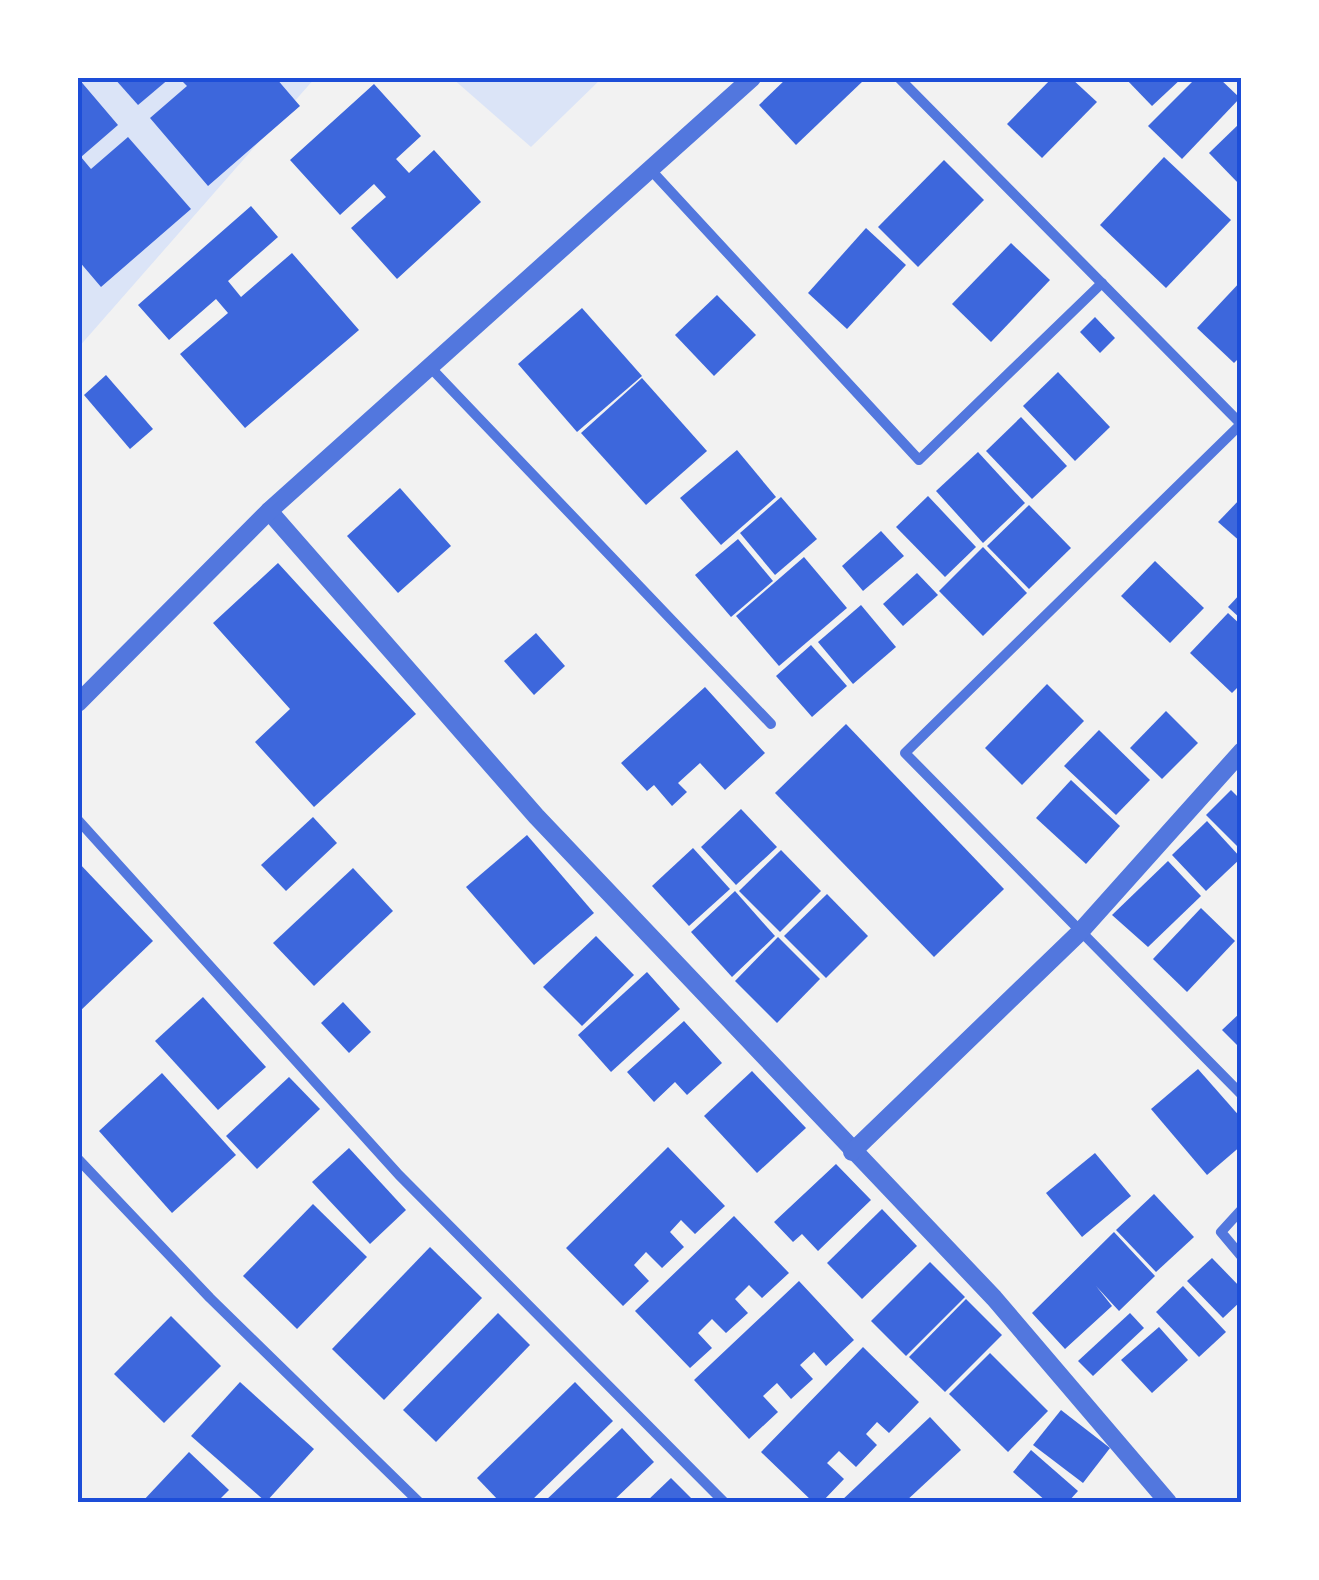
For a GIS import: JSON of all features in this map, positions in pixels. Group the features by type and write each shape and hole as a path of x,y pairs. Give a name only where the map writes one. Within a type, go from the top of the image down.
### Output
{"street":[{"path":"78,703 269,511 752,78"},
{"path":"900,78 1241,425 905,753 1242,1095"},
{"path":"649,168 919,460 1102,283"},
{"path":"429,366 771,724"},
{"path":"269,511 536,816 994,1298 1168,1502"},
{"path":"852,1152 1080,933 1239,757"},
{"path":"78,820 399,1175 724,1502"},
{"path":"78,1159 210,1298 419,1502"},
{"path":"1242,1210 1221,1232 1242,1257"}],"shaded area":[{"path":"78,78 315,78 78,348"},
{"path":"452,78 602,78 531,147"}],"building":[{"path":"78,78 118,125 81,157 91,169 128,137 191,209 101,287 78,260"},
{"path":"114,78 170,78 138,105"},
{"path":"179,78 276,78 300,106 208,186 150,118 187,86"},
{"path":"787,78 864,80 796,145 759,105"},
{"path":"1052,78 1071,78 1097,102 1042,158 1007,124"},
{"path":"1125,78 1182,78 1152,106"},
{"path":"1196,78 1219,78 1240,98 1182,159 1148,126"},
{"path":"374,84 421,136 396,159 409,173 434,150 481,202 397,279 351,228 386,197 374,184 340,215 290,160"},
{"path":"1242,121 1242,182 1239,184 1209,153"},
{"path":"1164,157 1231,220 1166,288 1100,225"},
{"path":"944,160 984,200 918,267 878,227"},
{"path":"251,206 278,237 228,281 241,297 292,253 359,330 245,428 180,354 228,313 216,299 169,340 138,305"},
{"path":"866,228 906,265 847,329 808,293"},
{"path":"1011,243 1050,280 991,342 952,304"},
{"path":"1242,280 1242,355 1234,363 1197,328"},
{"path":"717,295 756,335 714,376 675,335"},
{"path":"582,308 642,376 577,432 518,364"},
{"path":"1095,317 1115,338 1100,353 1080,332"},
{"path":"1058,372 1110,427 1075,461 1023,406"},
{"path":"106,375 153,429 130,449 84,395"},
{"path":"642,378 707,451 646,505 581,433"},
{"path":"1021,417 1067,466 1032,499 986,451"},
{"path":"737,450 776,497 721,545 680,498"},
{"path":"978,452 1025,503 983,543 936,491"},
{"path":"400,488 451,546 398,593 347,536"},
{"path":"928,496 976,547 945,577 896,527"},
{"path":"781,497 817,539 775,575 740,533"},
{"path":"1242,497 1242,543 1218,522"},
{"path":"1029,505 1071,548 1029,589 987,546"},
{"path":"881,531 904,556 863,591 842,566"},
{"path":"738,539 773,581 731,617 695,575"},
{"path":"983,547 1027,593 983,636 939,591"},
{"path":"804,557 847,608 779,666 736,616"},
{"path":"1155,561 1204,608 1170,643 1121,596"},
{"path":"278,563 416,714 314,807 255,742 290,709 213,623"},
{"path":"917,573 938,595 903,626 883,604"},
{"path":"1242,592 1242,620 1228,607"},
{"path":"861,605 896,647 853,684 818,642"},
{"path":"1228,613 1242,626 1242,683 1232,693 1190,653"},
{"path":"536,633 565,666 534,695 504,661"},
{"path":"811,645 847,686 812,717 776,676"},
{"path":"1047,684 1084,721 1022,785 985,748"},
{"path":"705,687 765,753 725,790 700,763 678,783 687,792 672,806 654,785 647,791 621,763"},
{"path":"1166,711 1198,743 1162,779 1130,748"},
{"path":"846,724 1004,889 934,957 775,793"},
{"path":"1099,730 1150,780 1116,815 1064,766"},
{"path":"1071,780 1120,826 1086,864 1036,818"},
{"path":"1231,790 1242,801 1242,851 1206,815"},
{"path":"741,809 777,847 736,885 701,847"},
{"path":"313,817 337,843 286,891 261,865"},
{"path":"1207,821 1241,858 1206,891 1172,855"},
{"path":"527,835 594,913 534,965 466,887"},
{"path":"693,848 730,889 689,926 652,886"},
{"path":"781,850 821,891 780,932 739,891"},
{"path":"1168,861 1201,896 1148,947 1112,915"},
{"path":"78,862 153,941 78,1013"},
{"path":"353,868 393,911 314,986 273,943"},
{"path":"735,891 775,936 732,977 691,932"},
{"path":"827,894 868,936 826,978 784,936"},
{"path":"1201,908 1235,941 1187,992 1153,959"},
{"path":"596,936 634,975 582,1026 543,987"},
{"path":"778,937 820,979 777,1023 735,981"},
{"path":"647,972 680,1009 611,1072 578,1035"},
{"path":"203,997 266,1067 218,1110 155,1041"},
{"path":"343,1002 371,1032 349,1053 321,1023"},
{"path":"1242,1011 1242,1050 1222,1030"},
{"path":"684,1021 722,1063 687,1095 675,1082 654,1102 627,1072"},
{"path":"1198,1069 1242,1119 1242,1145 1207,1175 1151,1109"},
{"path":"752,1071 806,1128 757,1173 704,1116"},
{"path":"162,1073 236,1155 172,1213 99,1131"},
{"path":"289,1077 320,1109 257,1169 226,1136"},
{"path":"668,1147 725,1206 695,1234 681,1220 670,1232 684,1247 662,1268 646,1252 634,1265 649,1281 623,1306 566,1248"},
{"path":"349,1148 406,1210 370,1244 312,1182"},
{"path":"1095,1153 1131,1196 1082,1237 1046,1193"},
{"path":"836,1164 871,1200 818,1251 802,1234 793,1242 774,1222"},
{"path":"1154,1194 1194,1237 1156,1272 1116,1230"},
{"path":"313,1204 367,1257 297,1329 243,1276"},
{"path":"882,1209 917,1246 862,1299 827,1263"},
{"path":"734,1216 789,1273 762,1298 749,1285 735,1299 748,1313 726,1333 712,1319 698,1333 712,1348 690,1368 635,1311"},
{"path":"1114,1232 1155,1276 1119,1311 1096,1286 1112,1306 1065,1349 1032,1313"},
{"path":"430,1247 482,1298 384,1400 332,1349"},
{"path":"1212,1258 1242,1289 1242,1300 1223,1318 1187,1281"},
{"path":"930,1262 965,1297 906,1356 871,1321"},
{"path":"799,1281 854,1340 826,1366 814,1352 800,1365 813,1379 791,1399 777,1383 763,1396 778,1412 749,1439 694,1380"},
{"path":"1183,1286 1226,1332 1199,1357 1156,1312"},
{"path":"966,1299 1002,1335 945,1392 909,1357"},
{"path":"498,1313 530,1345 436,1442 403,1410"},
{"path":"1130,1313 1144,1328 1093,1376 1078,1361"},
{"path":"171,1316 221,1366 164,1423 114,1374"},
{"path":"1159,1327 1188,1360 1152,1393 1121,1360"},
{"path":"863,1347 919,1402 889,1433 877,1422 866,1434 877,1445 856,1467 839,1451 827,1463 844,1479 822,1502 813,1502 761,1452"},
{"path":"990,1353 1048,1411 1008,1452 949,1394"},
{"path":"240,1382 314,1449 266,1502 191,1436"},
{"path":"575,1382 613,1421 530,1502 500,1502 477,1478"},
{"path":"1061,1410 1110,1448 1083,1483 1033,1445"},
{"path":"930,1417 961,1450 905,1502 840,1502"},
{"path":"622,1428 654,1462 612,1502 544,1502"},
{"path":"1031,1450 1078,1491 1068,1502 1047,1502 1013,1472"},
{"path":"189,1452 229,1490 217,1502 142,1502"},
{"path":"671,1478 695,1502 646,1502"}]}
